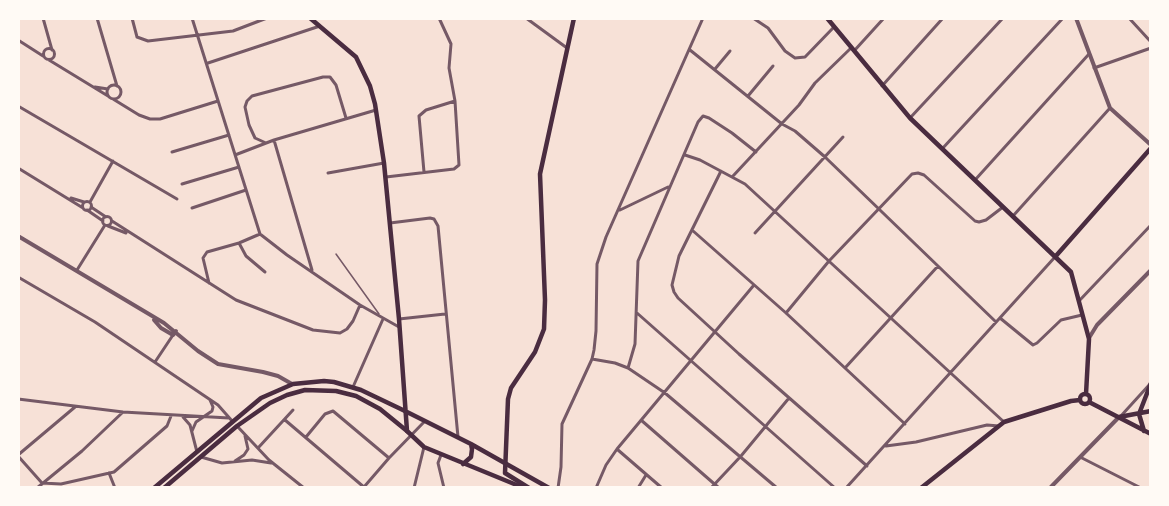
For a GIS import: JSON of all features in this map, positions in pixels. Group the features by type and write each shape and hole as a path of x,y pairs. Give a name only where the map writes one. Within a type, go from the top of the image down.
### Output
{"main road":[{"path":"310,18 356,57 370,86 376,110 386,177 405,411 409,433"},
{"path":"529,488 507,475 505,470 508,399 511,388 535,352 544,328 540,174 574,18"},
{"path":"827,18 910,118 1071,272 1089,339 1086,394 1090,398 1089,402"},
{"path":"1055,256 1151,146"},
{"path":"154,488 230,419 261,398 293,384 324,381 353,387 405,411 458,437 549,488"},
{"path":"1144,431 1139,414 1151,383"},
{"path":"164,488 237,426 270,403 305,390 356,396 380,409 424,447 524,488"},
{"path":"921,488 1001,424 1080,400 1081,396 1086,394"},
{"path":"1080,400 1084,404 1089,402 1151,434"},
{"path":"1119,417 1151,411"},
{"path":"463,464 471,457 471,444"}],"street":[{"path":"42,18 50,40 50,49 58,65"},
{"path":"97,18 117,86 127,106"},
{"path":"132,18 136,34 140,39 148,41 233,31 267,18"},
{"path":"192,18 260,234 360,305 400,328"},
{"path":"250,18 252,23"},
{"path":"386,177 456,168 459,165 455,101 449,68 451,44 439,18"},
{"path":"526,18 567,48"},
{"path":"558,488 562,424 592,359 596,331 597,264 606,237 703,18"},
{"path":"753,18 768,28 785,51 795,58 805,57 834,27"},
{"path":"877,18 881,22"},
{"path":"732,177 782,124 815,82 884,18"},
{"path":"882,86 943,18"},
{"path":"910,118 1003,18"},
{"path":"942,149 1063,18"},
{"path":"1076,18 1110,108 1151,146"},
{"path":"1129,18 1151,42"},
{"path":"207,63 320,26"},
{"path":"18,40 139,115 150,119 218,101"},
{"path":"1094,68 1151,48"},
{"path":"43,54 50,49"},
{"path":"690,50 825,157 996,322"},
{"path":"715,69 730,51"},
{"path":"974,180 1089,54"},
{"path":"49,60 54,56"},
{"path":"748,96 773,66"},
{"path":"112,86 113,72"},
{"path":"266,142 255,138 249,125 245,107 252,96 322,77 330,77 336,85 346,118"},
{"path":"93,87 108,89 117,86"},
{"path":"108,89 108,96"},
{"path":"113,99 120,93"},
{"path":"424,172 419,116 421,112 455,101"},
{"path":"19,106 177,199"},
{"path":"1013,216 1110,108"},
{"path":"236,155 266,142 376,110"},
{"path":"628,368 635,344 638,261 698,122 705,116 756,152"},
{"path":"172,152 229,135"},
{"path":"755,233 843,137"},
{"path":"274,140 312,271"},
{"path":"685,155 700,160 745,184 951,373 1001,424"},
{"path":"87,210 112,161"},
{"path":"328,173 384,163"},
{"path":"182,184 239,167"},
{"path":"18,168 66,196 105,224 130,234"},
{"path":"721,171 679,256 672,285 678,298 867,466"},
{"path":"786,313 829,261 912,174 918,172 924,175 975,221 986,220 1003,207"},
{"path":"619,211 669,187"},
{"path":"192,208 246,190"},
{"path":"66,196 90,205 130,234 250,307 328,333 340,333 347,329 360,305"},
{"path":"83,208 84,202"},
{"path":"76,270 105,224 105,217"},
{"path":"390,224 424,218 434,219 438,226 458,437"},
{"path":"105,224 112,221"},
{"path":"1080,301 1151,225"},
{"path":"692,231 786,313 905,424"},
{"path":"209,284 204,255 210,250 239,243 260,234"},
{"path":"18,236 152,317 218,364 264,372 293,384"},
{"path":"239,243 246,256 265,272"},
{"path":"846,488 1055,256"},
{"path":"844,368 938,266"},
{"path":"1089,339 1097,325 1151,270"},
{"path":"18,277 95,322 222,408 258,448 304,488"},
{"path":"596,488 606,465 617,449 754,285"},
{"path":"637,313 835,488"},
{"path":"399,319 445,314"},
{"path":"1000,318 1035,345 1061,320 1082,315"},
{"path":"353,387 383,319"},
{"path":"1085,327 1097,325"},
{"path":"155,362 174,334"},
{"path":"592,359 628,368 665,393 777,488"},
{"path":"1050,488 1151,383"},
{"path":"711,488 789,398"},
{"path":"192,433 193,426 212,411 210,400"},
{"path":"19,401 123,412 230,419"},
{"path":"75,407 18,456 42,483 61,484 109,474 119,469 167,426 171,416"},
{"path":"258,448 293,410"},
{"path":"306,436 330,411 337,413 389,458"},
{"path":"38,488 123,412"},
{"path":"182,416 188,422 196,452 201,457 217,462 252,460 274,463"},
{"path":"285,420 364,488 409,433 424,421"},
{"path":"641,420 719,488"},
{"path":"886,446 1001,424"},
{"path":"233,462 244,456 248,449 243,432"},
{"path":"414,488 424,447"},
{"path":"617,449 662,488"},
{"path":"441,455 438,463 444,488"},
{"path":"1080,457 1141,488"},
{"path":"109,474 115,488"},
{"path":"638,488 646,475"}],"lane":[{"path":"336,254 383,319"}]}
